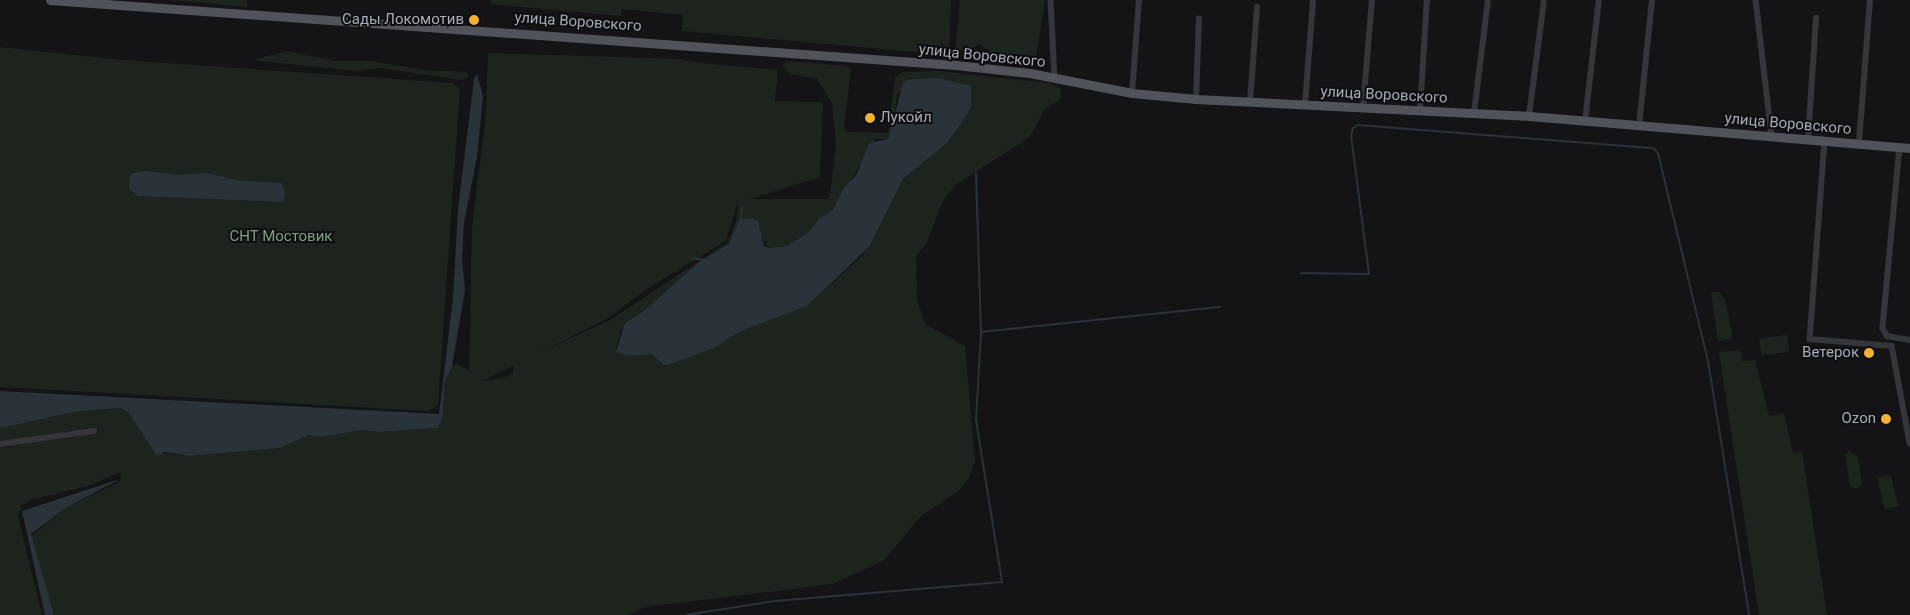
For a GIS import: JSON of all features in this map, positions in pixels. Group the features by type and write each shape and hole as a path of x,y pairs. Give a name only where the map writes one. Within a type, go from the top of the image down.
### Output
{"main road":[{"name":"улица Воровского","path":"50,0 956,65 1055,78 1132,93 1196,99 1529,116 1905,147"}],"street":[{"path":"1051,0 1055,78"},
{"path":"1132,93 1139,0"},
{"path":"1305,105 1314,0"},
{"path":"1363,107 1372,0"},
{"path":"1420,110 1427,0"},
{"path":"1474,113 1488,0"},
{"path":"1529,116 1544,0"},
{"path":"1585,122 1599,0"},
{"path":"1639,126 1652,0"},
{"path":"1756,0 1772,136"},
{"path":"1859,143 1870,0"},
{"path":"1250,103 1257,7"},
{"path":"1808,140 1816,18"},
{"path":"1196,99 1199,20"},
{"path":"1825,141 1810,339 1889,344 1893,349 1910,442"},
{"path":"1905,147 1883,328 1887,336 1910,340"},
{"path":"0,444 94,431"}],"green space":[{"path":"169,0 247,0 247,7"},
{"path":"491,0 951,0 949,55 682,31 683,15 622,9 621,16 490,4"},
{"path":"960,0 1045,0 1036,57 993,54 979,44 968,51 955,50"},
{"name":"СНТ Мостовик","path":"0,47 123,60 453,83 460,89 438,405 428,411 0,387"},
{"path":"288,51 335,61 370,61 425,70 467,72 469,77 462,80 380,68 356,71 252,60"},
{"path":"488,53 681,59 700,63 778,70 775,101 823,102 820,177 750,199 827,199 830,196 836,143 832,103 817,79 790,74 783,67 786,61 847,66 851,69 844,128 847,132 888,133 895,77 903,72 938,71 1049,83 1060,88 1061,99 1044,110 1030,137 955,185 943,201 926,244 916,256 917,301 926,325 965,346 975,461 969,478 959,491 921,516 884,560 833,584 645,607 627,615 54,615 30,537 67,507 120,481 121,472 88,486 30,500 22,505 18,516 42,615 0,615 0,428 79,411 120,408 128,412 155,453 189,456 280,448 309,435 321,437 362,430 379,432 437,428 446,379 452,366 457,364 469,371 472,227 486,114","holes":["938,78 970,86 963,121 947,143 903,179 863,255 807,306 739,332 714,348 668,365 664,365 652,354 630,356 616,348 621,331 629,320 644,311 700,261 729,244 736,228 763,238 768,248 787,246 810,231 833,210 876,139 888,139 894,124 897,94 914,79","738,202 736,222 727,243 610,320 541,352 608,318 647,289 726,241","513,366 513,372 506,377 482,381"]},
{"path":"1711,292 1719,292 1725,300 1733,338 1718,342"},
{"path":"1787,335 1789,352 1761,355 1759,338"},
{"path":"1740,350 1743,361 1755,360 1769,416 1784,413 1793,453 1802,451 1827,615 1759,615 1719,352"},
{"path":"1849,451 1857,456 1859,462 1862,484 1856,489 1850,486 1845,455"},
{"path":"1891,475 1898,506 1885,509 1877,478"}],"shaded area":[{"path":"477,74 483,96 477,157 464,223 462,258 465,290 452,366 445,382 442,419 437,428 379,432 362,430 321,437 309,435 280,448 189,456 165,452 157,456 128,412 120,408 79,411 0,428 0,391 439,414 453,298 458,209 474,79"},
{"path":"938,78 971,86 971,107 963,121 947,143 903,179 869,247 807,306 739,332 714,348 668,365 664,365 652,354 630,356 616,352 625,323 644,311 700,261 729,244 739,220 751,218 758,221 764,246 768,248 787,246 810,231 819,219 833,210 844,188 857,174 869,143 888,139 903,83 910,79"},
{"path":"145,171 179,175 206,173 241,181 281,183 285,192 284,202 138,196 129,189 130,174"},
{"path":"120,479 67,507 31,534 54,615 45,615 22,511"}],"waterway":[{"path":"1301,273 1369,274 1351,136 1353,128 1358,125 1653,148 1658,153 1708,361 1749,615"},
{"path":"686,615 775,601 1002,582 976,419 981,332 976,173"},
{"path":"741,220 742,207"},
{"path":"692,258 705,260"},
{"path":"981,332 1220,307"}],"place":[{"name":"Сады Локомотив","path":"474,20"},
{"name":"Лукойл","path":"870,118"},
{"name":"Ветерок","path":"1869,353"},
{"name":"Ozon","path":"1886,419"}]}
